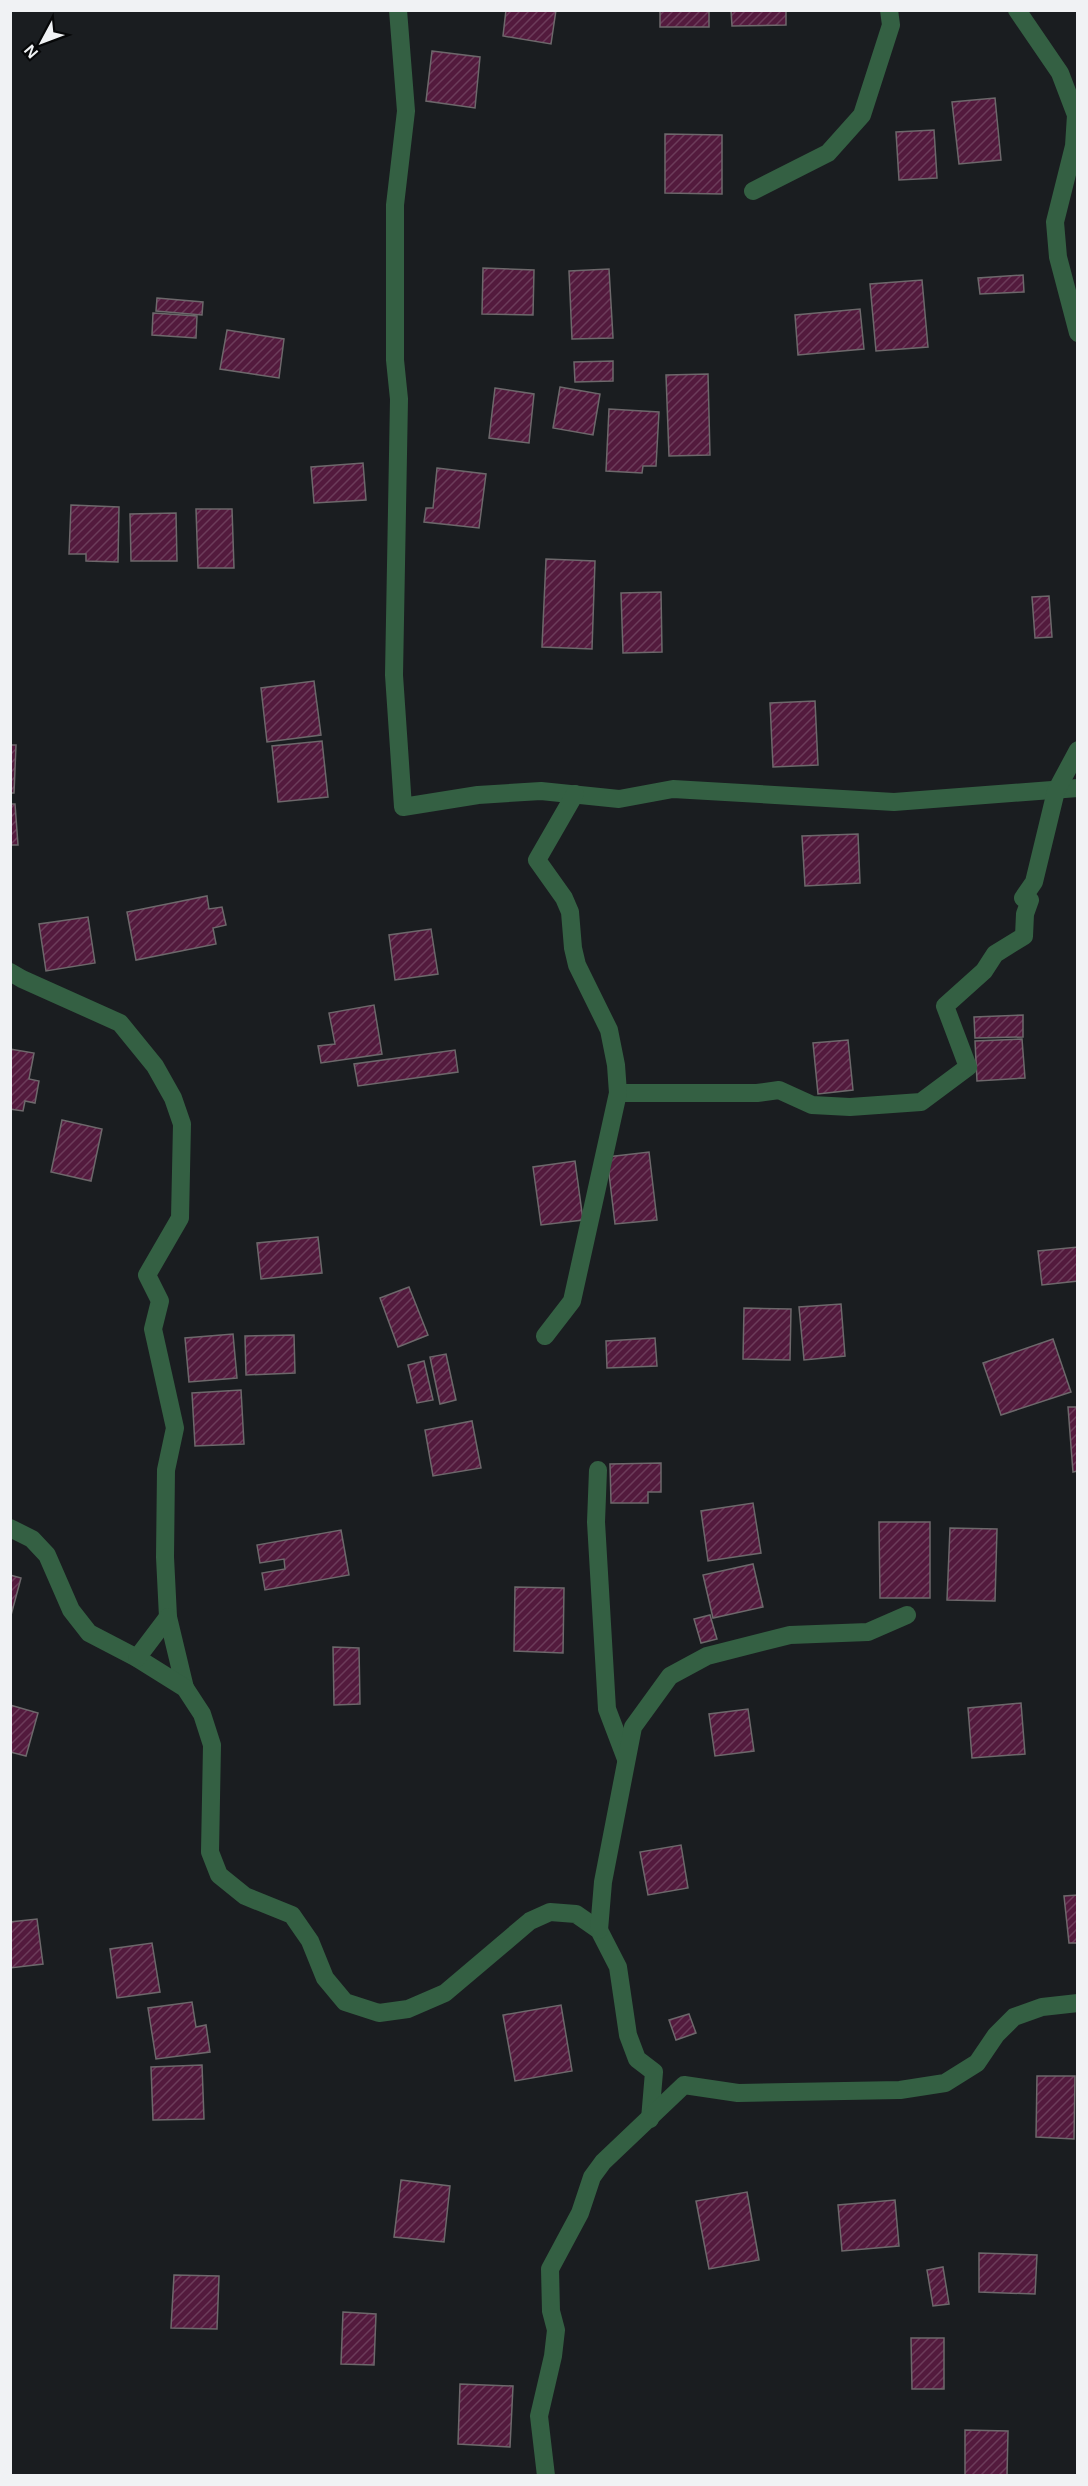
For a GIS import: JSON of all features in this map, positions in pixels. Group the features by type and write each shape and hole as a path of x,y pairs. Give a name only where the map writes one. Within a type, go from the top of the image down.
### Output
{"street":[{"path":"398,10 406,111 395,205 395,360 399,399 394,675 403,807 478,795 541,791 619,799 673,789 894,802 1077,788"},
{"path":"753,191 828,153 862,115 891,24 889,10"},
{"path":"1017,10 1060,73 1076,115 1074,146 1055,222 1058,257 1077,333"},
{"path":"618,1093 757,1094 779,1090 812,1105 850,1107 921,1102 968,1067 945,1006 984,970 995,954 1024,936 1025,914 1030,900 1023,897 1034,882 1056,791 1077,750"},
{"path":"545,1336 572,1301 618,1093 616,1065 609,1030 577,965 570,912 564,898 537,860 575,794"},
{"path":"10,972 120,1023 155,1066 173,1098 182,1124 180,1218 147,1275 160,1301 153,1329 175,1428 166,1470 165,1557 168,1617 185,1689 202,1714 212,1745 210,1851 219,1875 245,1896 292,1915 310,1941 325,1978 345,2002 379,2013 408,2009 446,1993 530,1921 550,1912 576,1914 599,1930 618,1967 628,2035 637,2059 654,2072 650,2118"},
{"path":"598,1470 596,1522 607,1709 626,1759"},
{"path":"10,1528 32,1539 47,1555 71,1610 89,1633 137,1658 185,1689"},
{"path":"599,1930 603,1882 633,1727 670,1676 707,1656 790,1635 868,1632 907,1615"},
{"path":"137,1658 168,1617"},
{"path":"546,2475 539,2416 553,2356 556,2330 551,2311 550,2269 580,2213 592,2177 625,2139 684,2085 738,2093 900,2090 945,2084 977,2063 996,2035 1014,2017 1042,2007 1077,2003"}],"building":[{"path":"506,10 556,10 551,44 503,36"},
{"path":"660,10 709,10 709,27 660,27"},
{"path":"731,10 786,10 786,25 732,26"},
{"path":"432,51 480,57 475,108 426,101"},
{"path":"995,98 1001,160 959,164 952,102"},
{"path":"934,130 937,178 899,180 896,132"},
{"path":"665,134 722,135 722,194 665,193"},
{"path":"483,268 534,270 533,315 482,314"},
{"path":"609,269 613,338 572,339 569,271"},
{"path":"1023,275 1024,292 980,294 978,278"},
{"path":"922,280 928,347 876,351 870,284"},
{"path":"157,298 203,302 202,315 156,311"},
{"path":"860,309 864,349 798,355 795,315"},
{"path":"153,313 197,316 196,338 152,335"},
{"path":"227,330 284,339 279,378 220,369"},
{"path":"613,361 613,381 575,382 574,362"},
{"path":"708,374 710,455 669,456 666,375"},
{"path":"560,387 600,394 593,435 553,428"},
{"path":"495,388 534,394 529,443 489,438"},
{"path":"609,409 659,412 656,466 643,466 642,473 606,471"},
{"path":"363,463 366,500 314,503 311,467"},
{"path":"437,468 486,474 479,528 424,522 426,508 433,508"},
{"path":"71,505 119,507 118,562 86,561 86,554 69,554"},
{"path":"196,509 232,509 234,568 198,568"},
{"path":"176,513 177,561 131,561 130,514"},
{"path":"546,559 595,561 592,649 542,647"},
{"path":"661,592 662,652 623,653 621,593"},
{"path":"1049,596 1052,637 1035,638 1032,597"},
{"path":"314,681 321,735 267,742 261,688"},
{"path":"815,701 818,765 773,767 770,703"},
{"path":"322,741 328,797 278,802 272,746"},
{"path":"10,745 16,745 14,793 10,793"},
{"path":"10,804 15,804 18,845 10,845"},
{"path":"858,834 860,883 805,886 802,836"},
{"path":"207,896 209,909 222,907 226,925 213,928 216,944 136,960 127,912"},
{"path":"88,917 95,963 46,971 39,924"},
{"path":"431,929 438,974 395,980 389,935"},
{"path":"374,1005 382,1054 321,1063 318,1046 335,1044 329,1013"},
{"path":"1023,1015 1023,1037 975,1038 974,1017"},
{"path":"1022,1039 1025,1078 977,1081 975,1041"},
{"path":"848,1040 853,1090 818,1094 813,1043"},
{"path":"10,1049 34,1053 29,1079 39,1081 35,1103 25,1101 23,1111 10,1109"},
{"path":"455,1050 458,1072 358,1086 354,1064"},
{"path":"62,1120 102,1129 91,1181 51,1172"},
{"path":"649,1152 657,1220 615,1224 607,1157"},
{"path":"575,1161 583,1220 541,1225 533,1167"},
{"path":"318,1237 322,1273 261,1279 257,1243"},
{"path":"1078,1247 1078,1281 1042,1285 1038,1251"},
{"path":"409,1287 428,1335 398,1347 380,1298"},
{"path":"841,1304 845,1356 804,1360 799,1307"},
{"path":"744,1308 791,1309 790,1360 743,1359"},
{"path":"233,1334 237,1378 189,1382 185,1338"},
{"path":"294,1335 295,1373 246,1375 245,1336"},
{"path":"655,1338 657,1366 607,1368 606,1341"},
{"path":"1053,1339 1071,1392 1001,1415 983,1363"},
{"path":"446,1354 456,1400 440,1404 430,1357"},
{"path":"424,1361 433,1400 417,1403 408,1365"},
{"path":"241,1390 244,1444 195,1446 192,1393"},
{"path":"1068,1407 1078,1407 1078,1471 1073,1472"},
{"path":"472,1421 481,1468 433,1476 425,1430"},
{"path":"661,1463 661,1492 648,1492 648,1503 611,1503 610,1464"},
{"path":"753,1503 761,1553 708,1561 701,1511"},
{"path":"879,1522 930,1522 930,1598 880,1598"},
{"path":"950,1528 997,1529 995,1601 947,1600"},
{"path":"341,1530 349,1575 265,1590 262,1573 285,1569 284,1559 260,1563 257,1545"},
{"path":"753,1564 763,1607 713,1618 703,1575"},
{"path":"10,1575 21,1578 10,1619"},
{"path":"515,1587 564,1588 563,1653 514,1651"},
{"path":"710,1615 717,1639 701,1643 694,1619"},
{"path":"333,1647 359,1648 360,1704 334,1705"},
{"path":"1021,1703 1025,1754 972,1758 968,1708"},
{"path":"10,1705 38,1713 26,1756 10,1752"},
{"path":"748,1709 754,1751 715,1756 709,1714"},
{"path":"681,1845 688,1888 648,1895 640,1852"},
{"path":"1078,1895 1078,1943 1069,1943 1064,1896"},
{"path":"37,1919 43,1964 10,1968 10,1922"},
{"path":"152,1943 160,1992 117,1998 110,1949"},
{"path":"192,2002 196,2027 206,2025 210,2052 156,2059 148,2008"},
{"path":"561,2005 572,2071 515,2081 503,2015"},
{"path":"689,2014 696,2033 676,2040 669,2020"},
{"path":"202,2065 204,2119 153,2120 151,2067"},
{"path":"1037,2076 1075,2076 1074,2139 1036,2137"},
{"path":"401,2180 450,2186 444,2242 394,2237"},
{"path":"747,2192 759,2260 709,2269 696,2201"},
{"path":"895,2200 899,2246 842,2251 838,2205"},
{"path":"979,2253 1037,2255 1035,2294 979,2292"},
{"path":"943,2267 949,2304 933,2306 927,2270"},
{"path":"174,2275 219,2276 217,2329 171,2328"},
{"path":"343,2312 376,2314 374,2365 341,2364"},
{"path":"911,2338 944,2338 944,2389 912,2389"},
{"path":"460,2384 513,2386 510,2447 458,2444"},
{"path":"965,2430 1008,2431 1007,2476 965,2476"}]}
